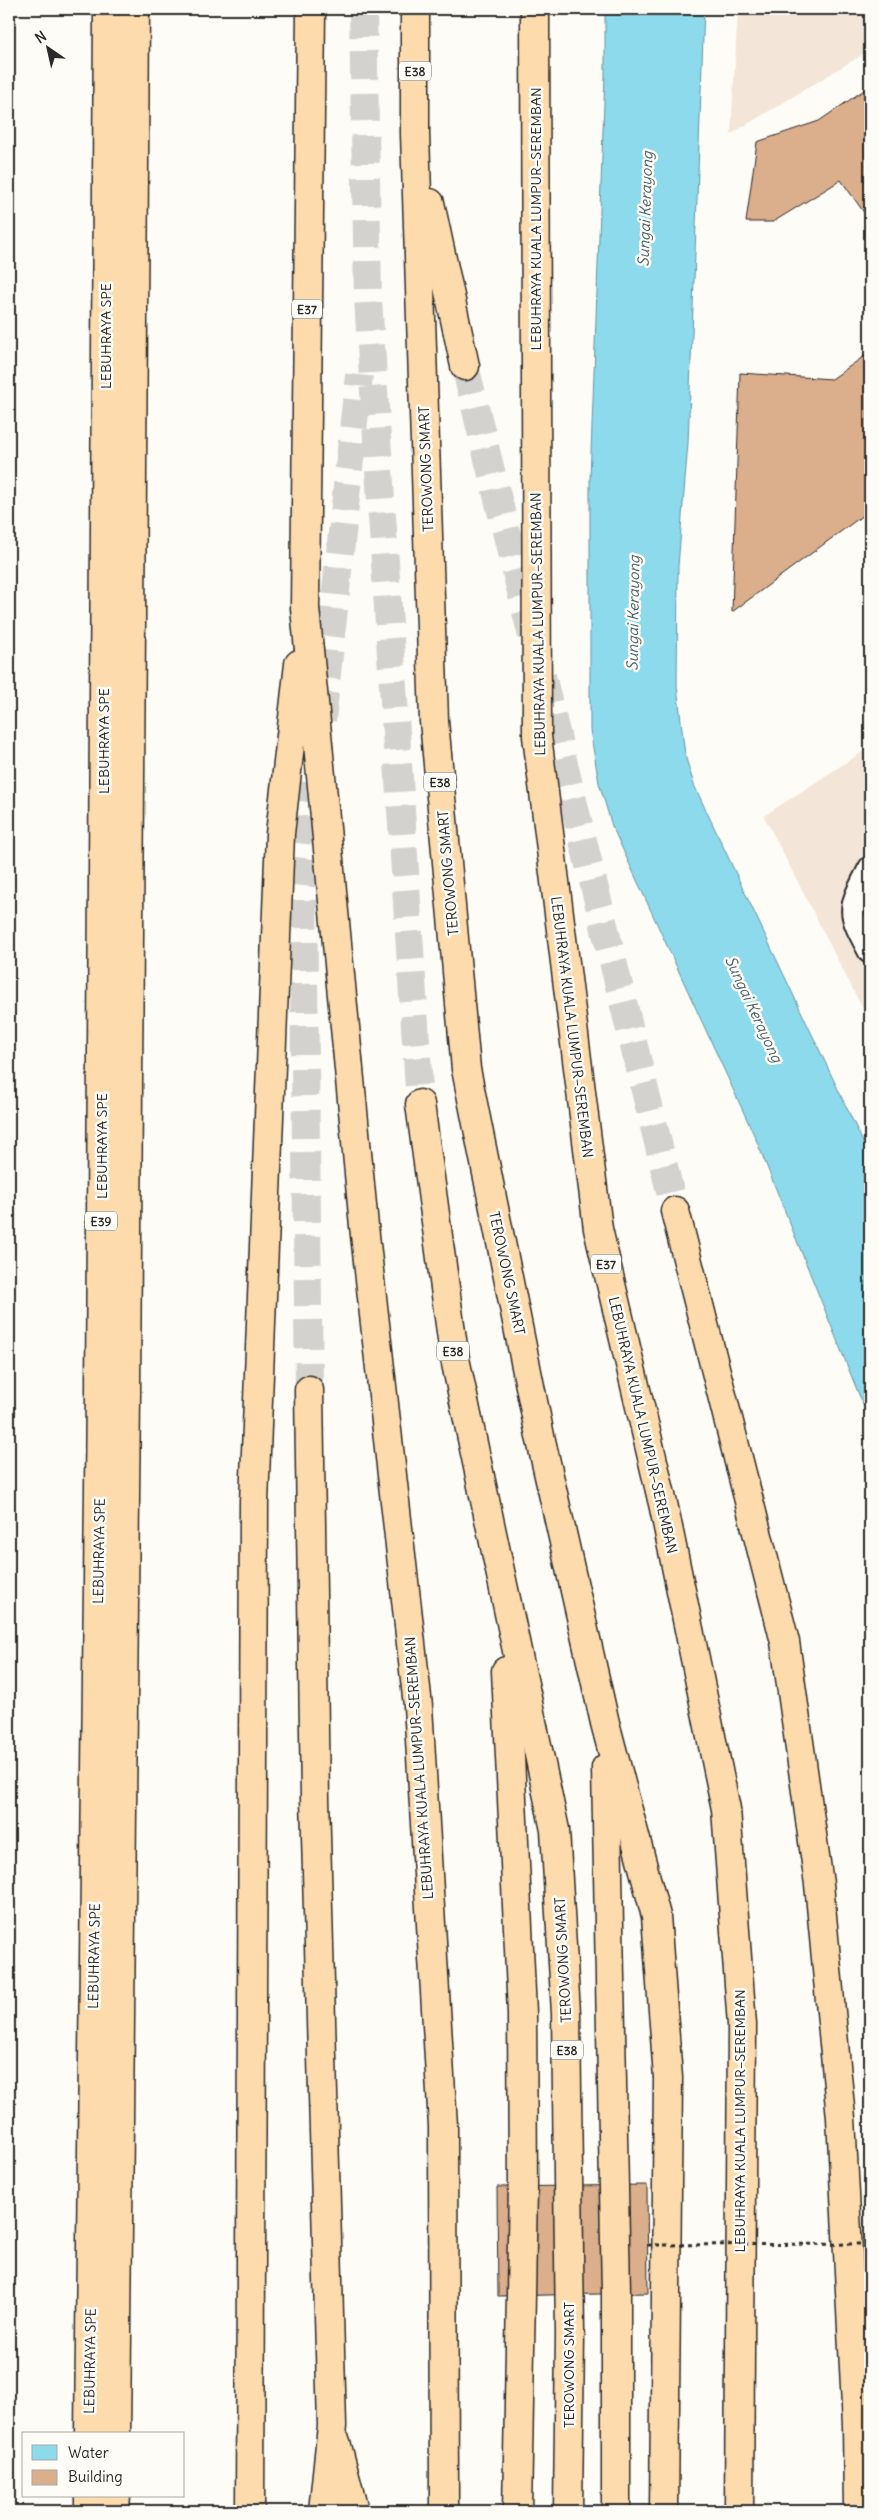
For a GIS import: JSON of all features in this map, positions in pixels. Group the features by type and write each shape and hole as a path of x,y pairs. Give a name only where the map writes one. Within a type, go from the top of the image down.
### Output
{"highway":[{"name":"LEBUHRAYA SPE","path":"89,2432 100,1393 108,9"},
{"name":"LEBUHRAYA SPE","path":"116,2432 126,1394 135,9"},
{"name":"LEBUHRAYA KUALA LUMPUR–SEREMBAN","path":"311,9 305,608 365,1236 418,1706 443,2126 444,2511"},
{"name":"TEROWONG SMART","path":"415,9 415,133 434,721 466,1069 540,1436 605,1722 656,1916 668,2078 664,2511"},
{"name":"LEBUHRAYA KUALA LUMPUR–SEREMBAN","path":"535,9 537,736 598,1229 664,1508 726,1809 742,2025 739,2511"},
{"path":"415,133 465,366"},
{"path":"250,2511 254,1503 280,834 305,608"},
{"name":"TEROWONG SMART","path":"420,1104 454,1354 503,1594 555,1830 566,2013 570,2334 568,2511"},
{"path":"675,1211 785,1642 819,1884 841,2118 856,2425 858,2511"},
{"path":"309,1390 315,1798 332,2426 323,2511"},
{"name":"TEROWONG SMART","path":"503,1594 522,2013 523,2186 517,2511"},
{"name":"TEROWONG SMART","path":"605,1722 616,2293 616,2511"},
{"path":"848,2511 856,2425"},
{"path":"332,2426 354,2511"},
{"path":"89,2498 89,2511"},
{"path":"116,2498 116,2511"}],"lane":[{"path":"870,868 853,901 854,922 870,952"}],"path":[{"path":"648,2245 870,2244"}],"shaded area":[{"path":"738,9 870,9 870,50 731,134"},
{"path":"870,747 870,1023 764,816"}],"water":[{"name":"Sungai Kerayong","path":"605,9 704,9 688,443 678,566 677,686 685,755 694,785 870,1157 870,1422 755,1137 612,826 599,783 590,730 590,480 605,76"}],"building":[{"path":"870,86 870,221 841,180 773,222 746,222 757,142 819,121"},
{"path":"870,352 870,510 732,612 740,373 832,379"},
{"path":"647,2185 648,2293 498,2296 497,2187"}],"tunnel":[{"path":"363,9 368,299 420,1104"},
{"path":"465,366 532,636"},
{"path":"322,720 359,375"},
{"path":"542,676 675,1211"},
{"path":"309,1390 303,897 315,783"}]}
